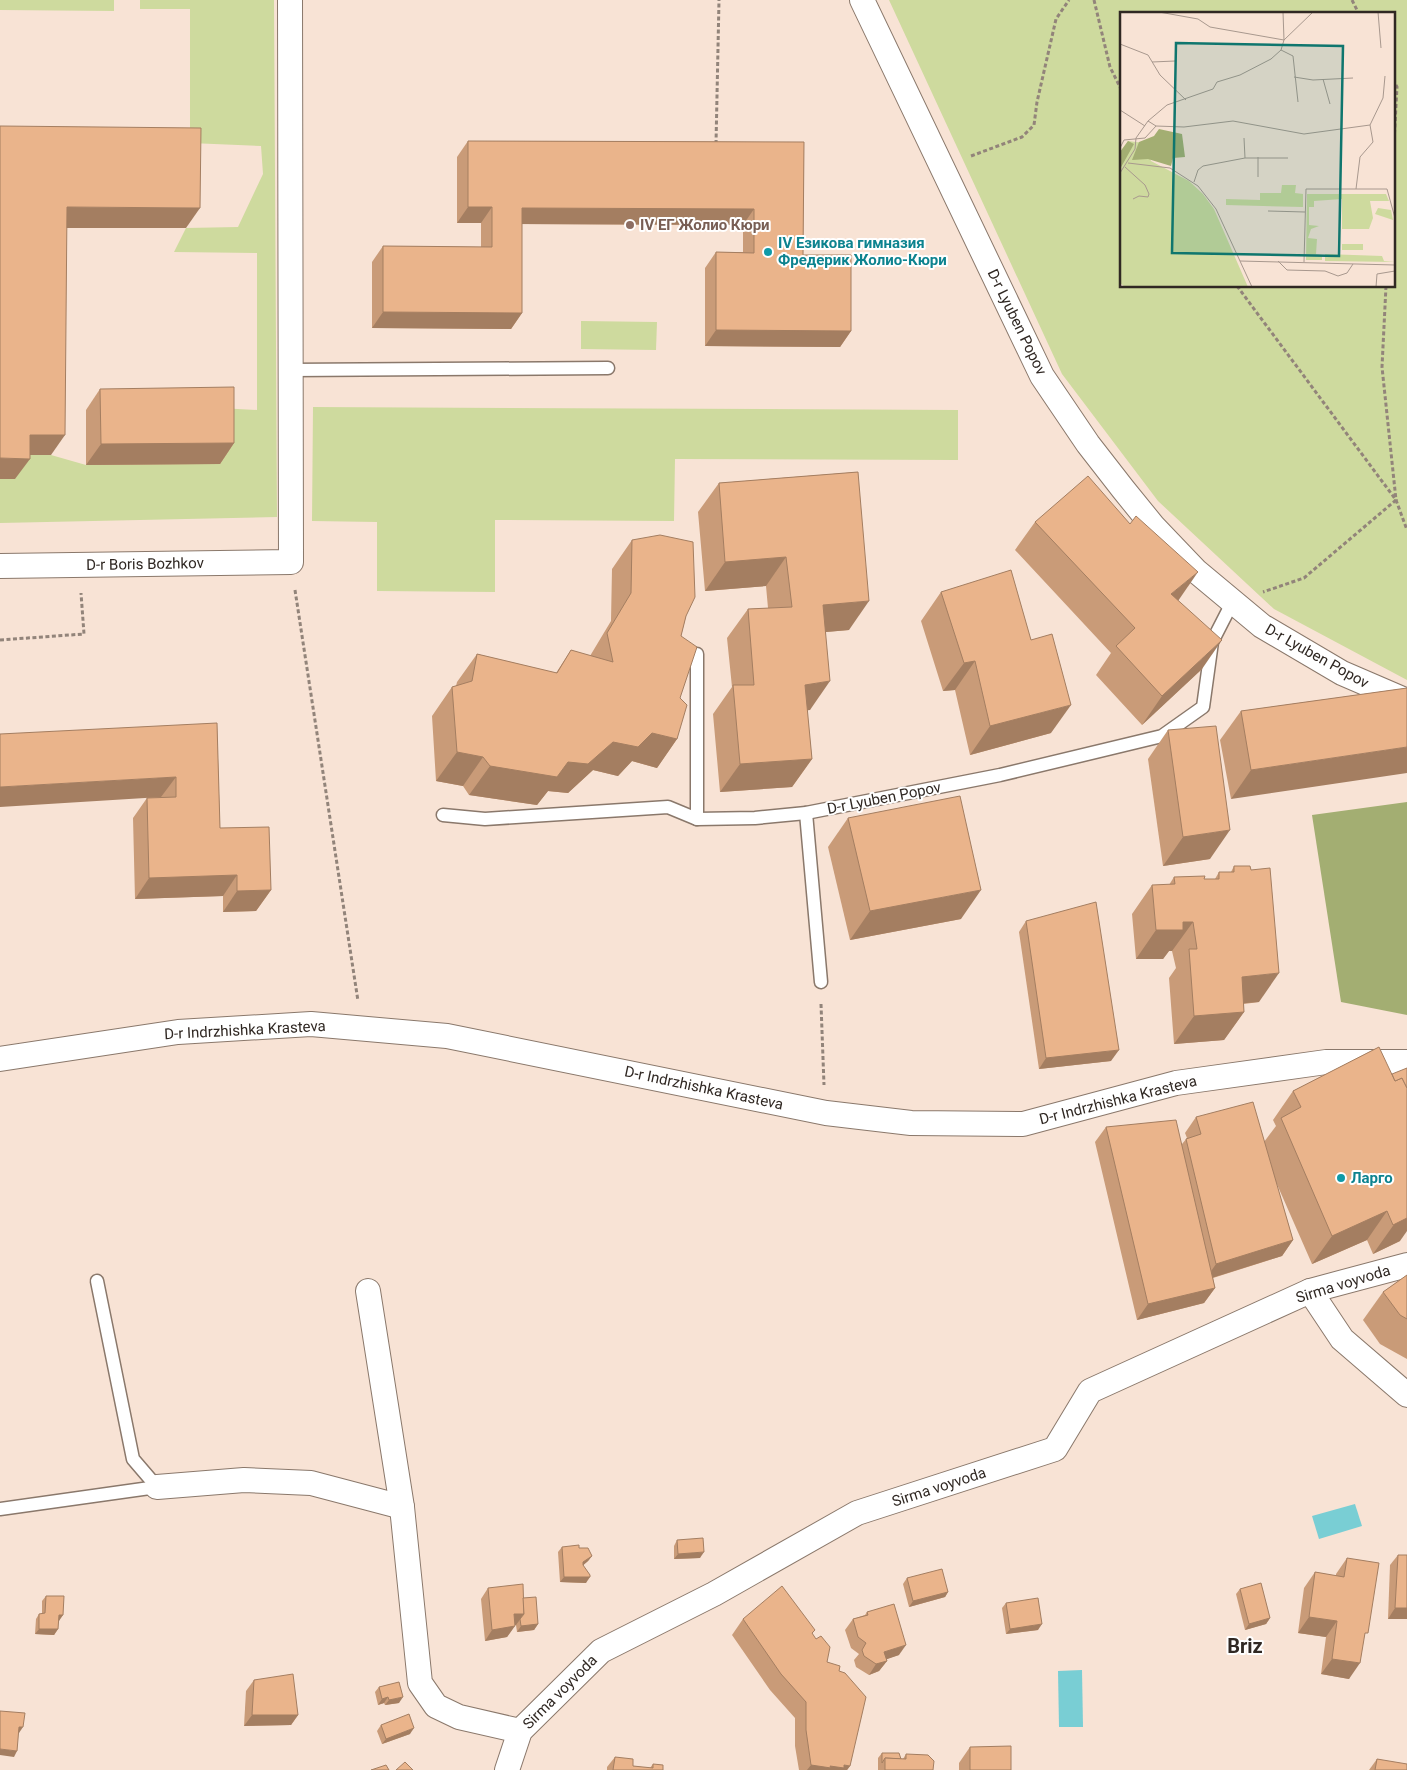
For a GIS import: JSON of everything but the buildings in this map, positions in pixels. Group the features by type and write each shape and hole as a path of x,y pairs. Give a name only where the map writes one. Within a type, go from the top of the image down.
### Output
{"street":[{"path":"290,0 291,562"},
{"name":"D-r Lyuben Popov","path":"862,0 1042,376 1088,444 1153,526 1196,571 1232,603 1262,626 1342,673 1407,701"},
{"name":"D-r Boris Bozhkov","path":"0,566 291,562"},
{"name":"D-r Indrzhishka Krasteva","path":"0,1059 178,1032 311,1024 362,1027 447,1036 826,1113 911,1123 1024,1124 1176,1083 1326,1062 1407,1062"},
{"name":"Sirma voyvoda","path":"507,1770 520,1731 601,1651 714,1594 858,1513 1055,1449 1090,1391 1310,1291 1407,1265"},
{"path":"368,1291 402,1507 420,1683 436,1706 459,1717 520,1731"},
{"path":"1310,1291 1342,1339 1407,1395"},
{"path":"158,1487 244,1480 311,1483 402,1507"}],"lane":[{"path":"290,370 608,368"},
{"name":"D-r Lyuben Popov","path":"443,815 485,819 668,807 697,819 755,818 806,813 1000,774 1162,736 1203,707 1212,642 1232,603"},
{"path":"697,654 697,819"},
{"path":"806,813 821,982"},
{"path":"97,1281 133,1459 158,1487"},
{"path":"0,1509 158,1487"}],"path":[{"path":"716,148 719,0"},
{"path":"971,156 1022,136 1034,125 1036,102 1056,19 1068,0"},
{"path":"1094,0 1110,67 1120,87"},
{"path":"1352,0 1358,12"},
{"path":"1394,81 1397,87 1394,143"},
{"path":"1238,288 1396,500"},
{"path":"1386,288 1382,367 1396,500 1407,530"},
{"path":"1232,603 1304,578 1396,500"},
{"path":"291,562 362,1027"},
{"path":"0,640 84,634 79,565"},
{"path":"821,982 826,1113"}],"green space":[{"path":"0,0 114,0 114,11 0,10"},
{"path":"140,0 274,0 277,517 0,523 0,479 15,479 16,455 51,455 86,465 219,408 257,410 257,253 174,252 186,228 238,227 263,174 261,146 190,143 190,9 140,9"},
{"path":"889,0 1407,0 1407,680 1274,609 1158,501 1062,374"},
{"path":"581,321 657,322 656,350 581,349"},
{"path":"313,407 958,410 958,460 675,459 674,521 495,520 495,592 377,591 377,522 312,521"},
{"path":"1407,802 1407,1015 1341,1002 1312,815"}],"water":[{"path":"1355,1504 1362,1526 1319,1539 1312,1516"},
{"path":"1082,1670 1083,1727 1059,1727 1058,1671"}],"place":[{"name":"IV ЕГ Жолио Кюри","path":"630,225"},
{"name":"IV Езикова гимназия Фредерик Жолио-Кюри","path":"768,252"},
{"name":"Ларго","path":"1341,1178"}],"district":[{"name":"Briz","path":"1245,1646"}]}
